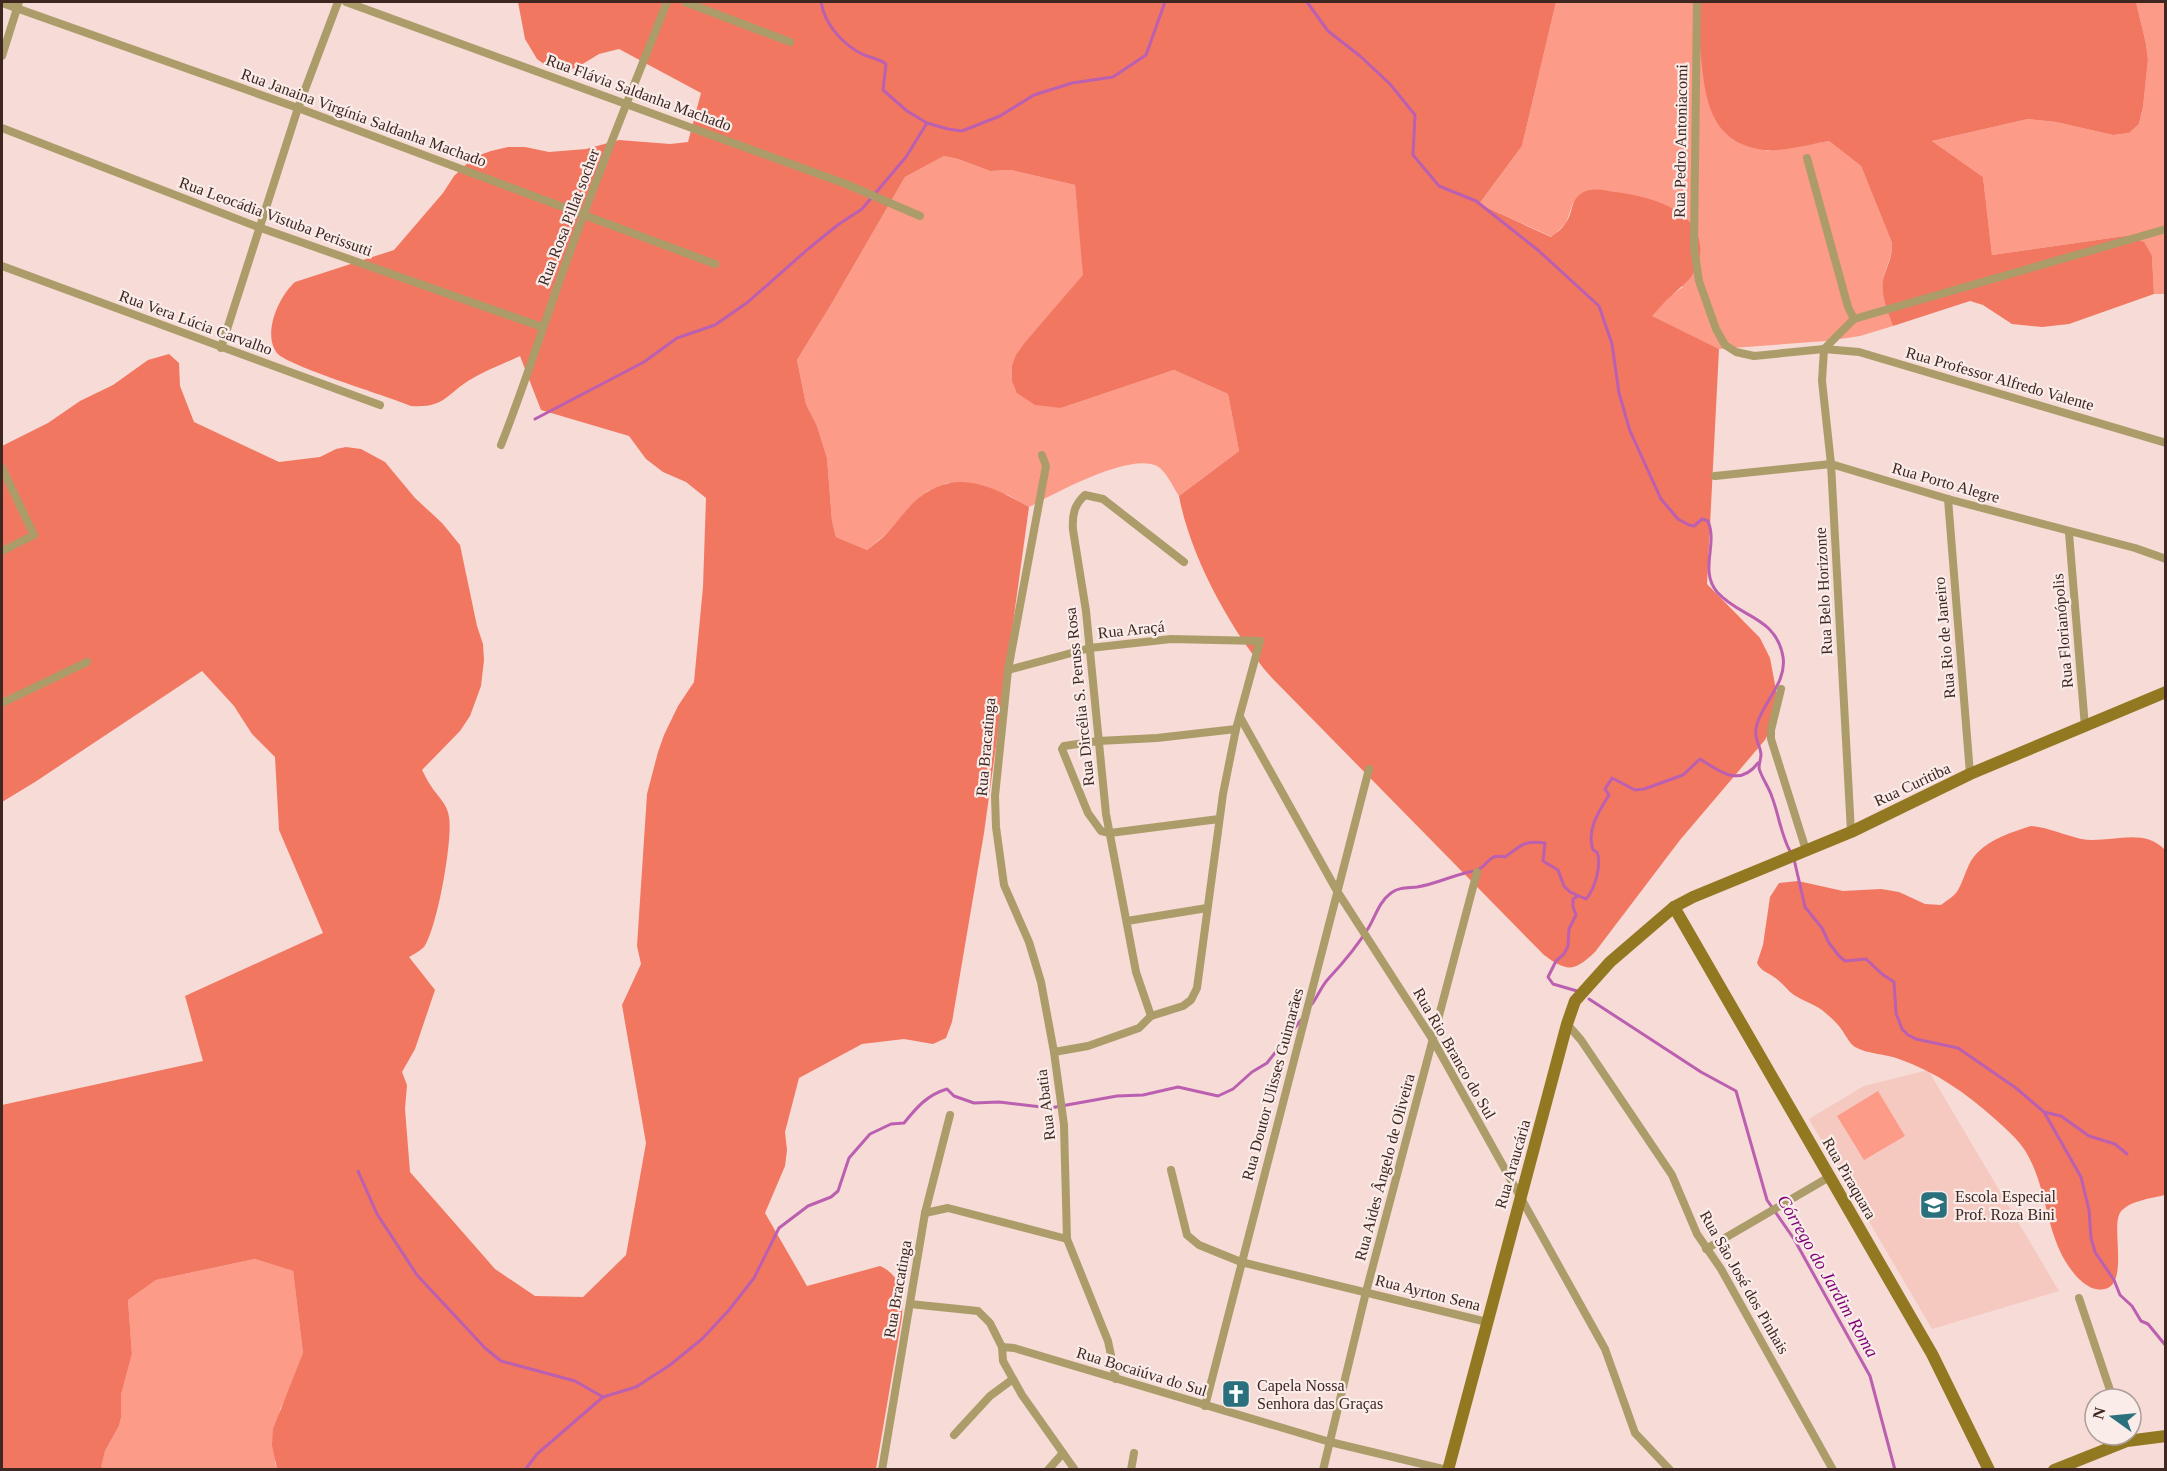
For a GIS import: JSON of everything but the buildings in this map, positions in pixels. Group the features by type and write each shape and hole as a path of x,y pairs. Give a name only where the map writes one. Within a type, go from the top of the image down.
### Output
{"street":[{"path":"221,348 298,108 338,2"},
{"name":"Rua Flávia Saldanha Machado","path":"346,2 846,184 920,216"},
{"name":"Rua Rosa Pillat socher","path":"501,444 525,384 542,327 584,214 667,2"},
{"path":"685,2 790,42"},
{"name":"Rua Pedro Antoniacomi","path":"1697,2 1694,248 1699,281 1716,329 1725,345 1736,352 1754,356 1824,349"},
{"name":"Rua Janaina Virgínia Saldanha Machado","path":"2,3 18,5 715,264"},
{"path":"2,56 18,5"},
{"name":"Rua Leocádia Vistuba Perissutti","path":"2,128 258,227 542,327"},
{"path":"1807,158 1848,307 1854,319"},
{"path":"1824,349 1854,319 2166,229"},
{"name":"Rua Vera Lúcia Carvalho","path":"2,266 380,405"},
{"name":"Rua Professor Alfredo Valente","path":"1824,349 1859,352 2166,443"},
{"name":"Rua Belo Horizonte","path":"1824,349 1822,381 1831,464 1851,832"},
{"path":"1008,670 1046,466 1042,455"},
{"name":"Rua Porto Alegre","path":"1715,476 1831,464 2166,559"},
{"path":"2,468 34,535 2,551"},
{"name":"Rua Dircélia S. Peruss Rosa","path":"1151,1016 1136,972 1106,814 1086,611 1072,530 1072,519 1077,503 1085,495 1103,499 1184,562"},
{"name":"Rua Rio de Janeiro","path":"1948,499 1970,774"},
{"name":"Rua Florianópolis","path":"2069,532 2085,727"},
{"name":"Rua Araçá","path":"1008,670 1090,648 1171,639 1260,640 1240,717"},
{"path":"2,703 87,662"},
{"name":"Rua Bracatinga","path":"996,827 994,796 1008,670"},
{"path":"1781,689 1771,730 1772,739 1806,850"},
{"name":"Rua Curitiba","path":"1674,907 1851,832 1970,774 2166,692"},
{"path":"1054,1052 1088,1046 1139,1028 1151,1016 1183,1006 1191,1000 1197,988 1219,819 1240,717"},
{"name":"Rua Rio Branco do Sul","path":"1240,717 1337,891 1433,1040 1605,1349 1635,1433 1670,1470"},
{"path":"1219,819 1110,833 1101,831 1088,813 1063,752 1064,746 1236,729"},
{"name":"Rua Doutor Ulisses Guimarães","path":"1205,1406 1369,769"},
{"name":"Rua Abatia","path":"996,827 1004,885 1029,942 1041,982 1054,1052 1064,1125 1067,1239 1108,1341 1116,1379"},
{"name":"Rua Aides Ângelo de Oliveira","path":"1323,1470 1366,1292 1477,872"},
{"name":"Rua Araucária","path":"1448,1470 1520,1196 1575,1001 1603,970 1674,907"},
{"name":"Rua Piraquara","path":"1674,907 1932,1354 1989,1470"},
{"path":"1127,921 1208,908"},
{"name":"Rua São José dos Pinhais","path":"1567,1024 1581,1040 1661,1156 1672,1175 1697,1234 1721,1269 1833,1470"},
{"name":"Rua Bracatinga","path":"882,1470 925,1213 950,1115"},
{"name":"Rua Ayrton Sena","path":"1171,1170 1187,1235 1199,1245 1241,1262 1487,1322"},
{"path":"1706,1249 1831,1176"},
{"path":"925,1213 948,1208 1067,1239"},
{"path":"2079,1298 2109,1387"},
{"path":"910,1304 978,1311 990,1323 1002,1347 1003,1361 1022,1395 1075,1470"},
{"name":"Rua Bocaiúva do Sul","path":"1002,1347 1014,1348 1330,1442 1448,1470"},
{"path":"954,1435 990,1396 1013,1379"},
{"path":"2143,1437 2166,1436"},
{"path":"2054,1470 2106,1447"},
{"path":"1048,1470 1063,1453"},
{"path":"1131,1470 1134,1453"}],"shaded area":[{"path":"518,2 1556,2 1522,146 1479,204 1551,237 1568,220 1578,196 1590,190 1602,190 1629,194 1660,203 1687,219 1696,230 1700,244 1697,267 1688,281 1652,316 1719,349 1707,584 1760,638 1770,658 1776,690 1773,725 1765,740 1680,840 1595,952 1576,966 1565,967 1552,961 1273,679 1228,617 1193,544 1179,496 1239,451 1228,394 1174,370 1061,408 1035,405 1017,393 1012,381 1012,366 1016,355 1083,275 1075,185 1011,170 990,171 944,156 905,177 797,360 806,404 817,426 827,458 832,521 836,537 867,550 886,535 912,504 927,492 941,485 956,482 985,486 1029,507 984,833 952,1022 946,1038 933,1044 904,1039 862,1044 799,1078 785,1132 787,1150 785,1166 765,1213 807,1286 880,1266 893,1275 900,1287 902,1317 876,1469 277,1469 272,1445 273,1429 303,1353 293,1271 255,1259 156,1280 128,1300 132,1354 121,1395 119,1426 105,1451 101,1467 106,1469 2,1469 2,1105 203,1061 185,996 323,933 279,830 275,757 252,734 234,706 202,671 2,802 2,446 48,423 80,401 113,385 148,360 169,354 179,363 180,386 194,422 279,462 320,457 346,447 361,449 385,462 415,498 442,523 460,545 483,644 484,660 481,686 470,716 460,731 422,770 446,808 450,828 446,863 434,922 424,947 409,957 435,990 415,1049 402,1072 407,1085 405,1109 410,1172 495,1269 535,1296 583,1297 626,1255 646,1143 622,1005 641,964 637,946 647,794 664,735 678,706 694,682 703,587 706,498 686,482 663,472 646,459 629,436 541,410 520,356 474,377 437,403 411,406 285,359 277,353 271,336 278,306 295,282 394,250 443,193 454,176 474,157 508,147 525,147 549,152 586,149 619,140 670,144 688,142 701,93 619,49 599,54 576,68 566,70 548,67 537,59 525,39"},
{"path":"1556,2 1692,2 1766,151 1829,141 1861,166 1892,243 1882,286 1893,326 1860,336 1826,341 1719,349 1651,316 1670,296 1683,287 1573,203 1566,223 1552,237 1479,204 1522,146"},
{"path":"1692,2 2136,2 2148,60 2139,124 2129,133 2113,135 2056,122 2028,119 1932,141 1983,177 1992,255 2125,236 2144,242 2152,256 2154,294 2069,324 2042,327 2012,324 1983,305 1970,301 1893,326 1882,286 1892,243 1861,166 1829,141 1787,149 1764,150 1740,143 1723,130 1712,113 1706,92"},
{"path":"2136,2 2165,2 2165,294 2154,294 2152,256 2125,236 1992,255 1983,177 1932,141 2028,119 2056,122 2113,135 2129,133 2139,124 2148,60"},
{"path":"944,156 990,171 1011,170 1075,185 1084,275 1026,341 1061,408 1174,370 1228,394 1239,451 1179,496 1160,468 1145,463 1111,469 1029,507 1008,495 947,483 928,491 867,550 836,537 832,521 827,458 817,426 806,404 797,360 905,177"},
{"path":"2031,826 2081,839 2136,837 2156,843 2165,850 2165,1195 2134,1203 2120,1213 2117,1232 2117,1272 2114,1282 2107,1288 2096,1289 2083,1283 2066,1263 2053,1232 2034,1167 2023,1147 2008,1130 1973,1100 1938,1077 1913,1064 1855,1047 1839,1026 1819,1008 1794,995 1777,979 1762,970 1757,963 1763,945 1770,897 1779,883 1798,881 1843,891 1881,889 1899,892 1925,904 1941,905 1957,892 1977,853 2002,836"},
{"name":"Escola Especial Prof. Roza Bini","path":"1928,1070 2059,1291 1932,1329 1809,1119 1864,1086"},
{"path":"1878,1091 1905,1136 1864,1160 1837,1116"},
{"path":"255,1259 293,1271 303,1353 290,1391 280,1409 275,1463 277,1469 106,1470 100,1468 105,1451 119,1426 121,1395 132,1354 128,1300 156,1280"}],"waterway":[{"path":"821,2 826,19 842,40 856,51 886,64 883,90 907,111 927,123 962,131 1000,116 1034,95 1072,83 1113,77 1146,55 1165,2"},
{"path":"1307,2 1328,31 1390,84 1415,115 1413,155 1439,186 1476,201 1539,251 1599,306 1612,344 1619,393 1630,431 1661,499 1678,519 1689,525 1694,526 1702,519 1708,521 1711,530 1709,575 1712,584 1726,601 1765,625 1779,644 1783,657 1782,675 1760,716 1756,738 1761,754 1760,771 1771,793 1791,853"},
{"path":"535,419 644,362 677,338 715,325 748,302 808,249 862,209 906,157 927,123"},
{"path":"1312,1004 1369,927 1383,900 1394,891 1424,886 1479,869 1494,857 1505,857 1523,845 1538,842 1545,843 1543,861 1558,870 1564,886 1570,892 1586,899 1598,870 1597,852 1593,850 1591,843 1592,828 1609,795 1605,789 1612,778 1635,790 1683,775 1700,759 1722,772 1736,776 1744,775 1758,763"},
{"path":"1794,859 1805,907 1822,928 1829,943 1839,956 1845,961 1866,959 1894,982 1896,1013 1902,1029 1916,1039 1958,1048 2016,1088 2044,1112 2081,1177 2089,1210 2091,1238 2095,1252 2114,1280 2120,1295 2132,1306 2141,1321 2148,1324 2166,1346"},
{"name":"Córrego do Jardim Roma","path":"1577,991 1553,984 1548,977 1556,961 1564,954 1568,946 1569,929 1576,915 1573,899 1578,896"},
{"name":"Córrego do Jardim Roma","path":"1589,999 1701,1072 1736,1091 1767,1200 1794,1239 1870,1376 1895,1470"},
{"path":"525,1470 537,1454 603,1397 636,1387 670,1365 702,1339 754,1278 779,1228 808,1206 831,1197 838,1191 849,1158 870,1134 891,1124 904,1123 928,1098 947,1089 954,1096 974,1103 999,1102 1050,1108 1117,1096 1143,1095 1178,1087 1218,1096 1233,1089 1252,1072 1267,1063 1301,1020"},
{"path":"2044,1112 2061,1116 2089,1136 2115,1144 2127,1154"},
{"path":"358,1171 377,1214 417,1275 485,1348 501,1361 575,1381 603,1397"}],"place":[{"name":"Escola Especial Prof. Roza Bini","path":"1934,1205"},
{"name":"Capela Nossa Senhora das Graças","path":"1236,1394"}]}
